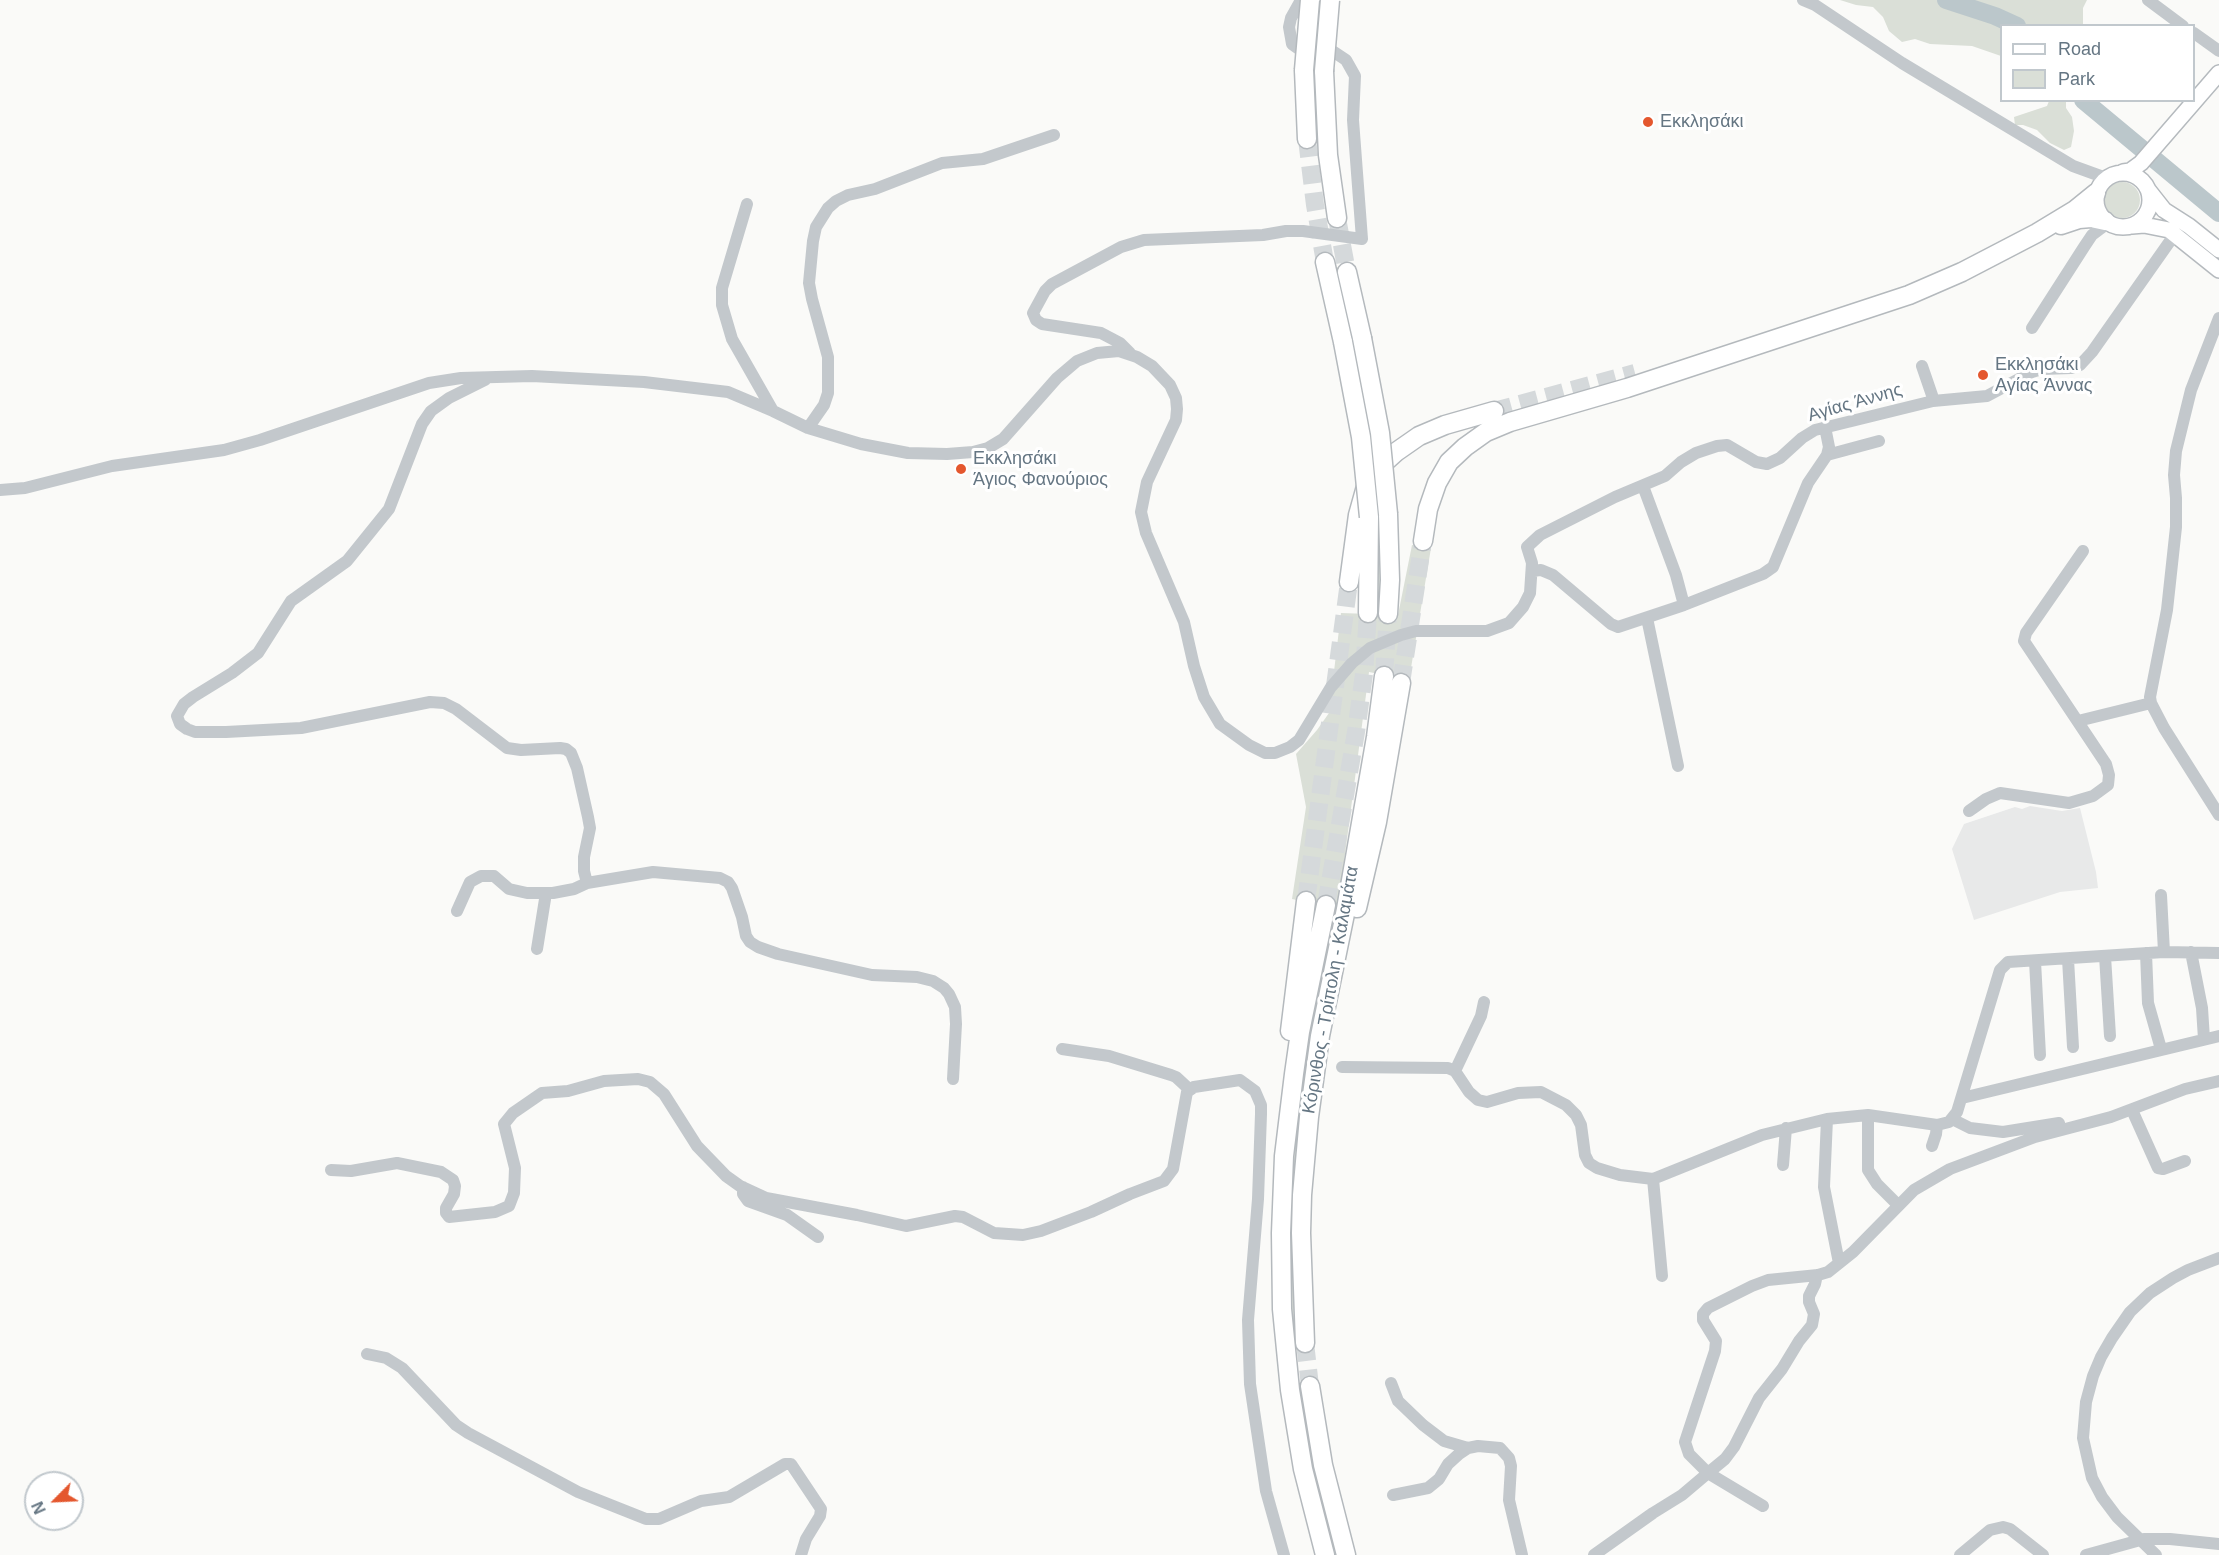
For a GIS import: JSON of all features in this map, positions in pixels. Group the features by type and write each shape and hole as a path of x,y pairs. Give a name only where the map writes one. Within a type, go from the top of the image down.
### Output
{"highway":[{"path":"1307,139 1305,70 1310,0"},
{"path":"1330,0 1324,71 1328,155 1337,218"},
{"path":"1423,541 1428,509 1437,483 1449,462 1486,432 1510,422 1763,345 1931,287 2037,233 2075,210 2096,192"},
{"path":"2037,233 2079,219 2091,218 2107,222"},
{"path":"1325,262 1361,437 1369,517 1368,613"},
{"path":"1347,272 1380,433 1388,514 1390,580 1388,614"},
{"path":"1635,373 1763,345"},
{"path":"1349,582 1358,515 1367,483 1375,471 1419,436 1445,425 1494,411"},
{"name":"Κόρινθος - Τρίπολη - Καλαμάτα","path":"1305,1342 1301,1233 1309,1117 1320,1036 1346,909 1376,737 1384,676"},
{"path":"1309,1117 1335,992 1377,822 1401,683"},
{"path":"1284,1156 1289,1045 1306,901"},
{"name":"Κόρινθος - Τρίπολη - Καλαμάτα","path":"1325,1555 1301,1458 1285,1345 1281,1233 1284,1156 1300,1032 1326,905"},
{"path":"1310,1386 1323,1465 1346,1555"}],"main road":[{"path":"2131,226 2139,222 2148,211 2150,197 2145,177 2162,145 2219,73"},
{"path":"2162,145 2219,87"},
{"path":"2219,250 2164,210 2145,177 2123,172 2106,178 2096,192 2096,208 2107,222 2119,227 2144,225 2164,228 2175,234 2219,270"}],"street":[{"name":"Αγίας Άννης","path":"1301,0 1291,18 1292,44 1299,49 1334,52 1346,60 1355,76 1353,120 1362,239 1286,231 1263,235 1144,240 1120,247 1052,284 1045,291 1033,313 1036,320 1042,324 1101,333 1120,343 1130,354 1146,362 1170,385 1176,398 1176,420 1148,482 1141,512 1146,533 1184,622 1203,697 1220,724 1249,745 1266,753 1283,751 1295,744 1302,736 1317,706 1344,671 1370,648 1416,631 1494,630 1513,619 1523,607 1530,593 1532,571 1527,547 1540,535 1665,476 1692,455 1717,446 1730,446 1760,464 1771,463 1809,433 1825,427 1935,401 1987,396 2029,373 2042,369 2071,369 2083,363 2175,234"},
{"path":"1803,0 1815,5 1902,63 2073,166 2106,178"},
{"path":"2148,0 2180,24"},
{"path":"2195,34 2219,51"},
{"path":"808,428 824,405 828,393 828,357 809,283 814,234 828,208 848,195 875,189 942,163 983,159 1054,135"},
{"path":"2073,166 2096,192"},
{"path":"747,204 722,288 722,304 732,339 773,411"},
{"path":"2032,328 2092,235 2107,222"},
{"path":"2219,318 2191,390 2176,451 2174,475 2176,527 2167,610 2150,693 2151,703 2164,728 2219,815"},
{"path":"0,490 25,488 112,466 224,450 260,440 429,382 461,378 532,376 644,382 728,392 808,428 861,444 908,453 946,454 981,451 1003,439 1057,378 1077,361 1111,350 1130,354"},
{"path":"1922,366 1935,401"},
{"path":"486,379 449,398 431,411 422,424 389,509 347,561 291,601 258,653 232,673 193,697 184,704 177,716 180,724 195,732 226,732 301,728 374,715 419,704 444,703 456,708 507,747 521,750 566,749 571,753 577,768 590,828 584,857 584,871 588,883"},
{"path":"1532,571 1541,570 1553,575 1616,627 1684,605 1771,569 1808,483 1827,455 1829,447 1825,427"},
{"path":"1827,455 1879,441"},
{"path":"1643,486 1676,574 1684,605"},
{"path":"1969,811 1990,796 2003,793 2065,803 2090,797 2103,790 2109,780 2108,768 2026,645 2024,637 2083,550"},
{"path":"1647,618 1678,766"},
{"path":"2078,721 2151,703"},
{"path":"457,911 470,882 489,874 498,878 509,889 527,893 574,889 588,883 653,872 720,878 728,882 732,888 746,936 758,947 778,954 872,975 917,977 933,981 944,988 950,994 955,1007 953,1079"},
{"path":"537,949 546,893"},
{"path":"2161,895 2164,952"},
{"path":"1342,1067 1448,1068 1455,1071 1469,1092 1478,1100 1487,1102 1532,1091 1550,1095 1566,1105 1576,1115 1581,1125 1585,1155 1589,1163 1620,1175 1653,1179 1762,1135 1827,1119 1868,1115 1937,1125 1944,1124 1952,1119 1962,1098 2000,970 2008,962 2164,952 2219,953"},
{"path":"2191,952 2202,1008 2204,1039"},
{"path":"2146,954 2148,1004 2162,1049"},
{"path":"2105,956 2110,1036"},
{"path":"2068,959 2073,1047"},
{"path":"2035,961 2040,1055"},
{"path":"1455,1071 1484,1002"},
{"path":"1962,1098 2219,1036"},
{"path":"1062,1049 1109,1056 1171,1075 1189,1089"},
{"path":"331,1170 351,1171 397,1163 441,1172 453,1180 455,1186 454,1194 446,1208 449,1217 495,1212 509,1206 514,1193 515,1168 504,1124 513,1113 542,1093 568,1091 604,1081 638,1079 657,1087 671,1103 697,1146 726,1176 771,1200 857,1215 900,1226 913,1226 958,1217 970,1220 994,1233 1030,1234 1092,1212 1167,1178 1173,1169 1186,1093 1189,1089 1240,1080 1253,1088 1261,1105 1258,1199 1247,1348 1266,1491 1284,1555"},
{"path":"1763,1506 1708,1473 1689,1454 1685,1442 1715,1351 1714,1338 1703,1320 1704,1312 1711,1306 1768,1280 1828,1272 1862,1243 1918,1187 1950,1169 2028,1139 2083,1125 2132,1110 2185,1089 2219,1081"},
{"path":"2132,1110 2158,1168 2163,1169 2185,1161"},
{"path":"1868,1115 1868,1170 1877,1184 1898,1205"},
{"path":"1827,1119 1824,1187 1839,1263"},
{"path":"1952,1119 1970,1128 2003,1132 2068,1121 2083,1125"},
{"path":"1932,1146 1937,1125"},
{"path":"1783,1165 1786,1128"},
{"path":"1653,1179 1662,1276"},
{"path":"743,1187 744,1197 748,1201 787,1215 818,1237"},
{"path":"2156,1555 2109,1508 2092,1478 2085,1453 2084,1438 2084,1414 2089,1389 2097,1366 2112,1338 2137,1305 2173,1278 2219,1258"},
{"path":"1594,1555 1682,1495 1725,1459 1734,1447 1759,1398 1812,1325 1814,1314 1809,1296 1817,1275"},
{"path":"366,1354 386,1358 402,1368 456,1425 468,1433 578,1492 646,1519 659,1519 701,1501 729,1497 785,1464 791,1464 821,1509 820,1516 806,1539 801,1555"},
{"path":"1391,1383 1398,1401 1422,1425 1444,1441 1468,1448 1493,1446 1500,1448 1509,1458 1511,1466 1509,1500 1522,1555"},
{"path":"1393,1496 1428,1488 1439,1479 1454,1459 1468,1448"},
{"path":"1960,1555 1990,1530 2003,1527 2010,1529 2043,1555"},
{"path":"2086,1555 2139,1539 2170,1539 2219,1545"}],"shaded area":[{"path":"2030,806 2062,811 2080,808 2098,888 2060,892 1974,920 1952,849 1964,824 2015,807 2022,809"}],"green space":[{"path":"1840,0 2087,0 2083,8 2083,24 2000,24 2000,56 1972,46 1930,44 1915,39 1902,42 1889,31 1883,17 1873,7"},
{"path":"2049,102 2066,102 2074,131 2071,147 2064,150 2050,143 2037,130 2015,125 2014,117 2047,106"},
{"path":"2122,182 2135,187 2140,200 2135,213 2122,218 2109,213 2104,200 2109,187"},
{"path":"1339,267 1367,401 1382,526 1381,613 1376,612 1378,554 1333,268"},
{"path":"1412,545 1431,548 1409,680 1369,672 1338,907 1313,1033 1298,1345 1293,1346 1289,1270 1292,1157 1307,1033 1332,907 1292,899 1306,807 1296,754 1329,713 1341,613 1398,615"},
{"path":"1298,1388 1303,1388 1339,1555 1333,1555 1311,1469"}],"waterway":[{"path":"1946,0 2013,24"},
{"path":"2085,102 2219,213"}],"tunnel":[{"path":"1307,139 1325,262"},
{"path":"1337,218 1347,272"},
{"path":"1494,411 1635,373"},
{"path":"1401,683 1423,541"},
{"path":"1306,901 1349,582"},
{"path":"1326,905 1356,732 1364,674 1368,613"},
{"path":"1384,676 1388,614"},
{"path":"1305,1343 1310,1386"}],"place":[{"name":"Εκκλησάκι","path":"1648,122"},
{"name":"Εκκλησάκι Αγίας Άννας","path":"1983,375"},
{"name":"Εκκλησάκι Άγιος Φανούριος","path":"961,469"}]}
